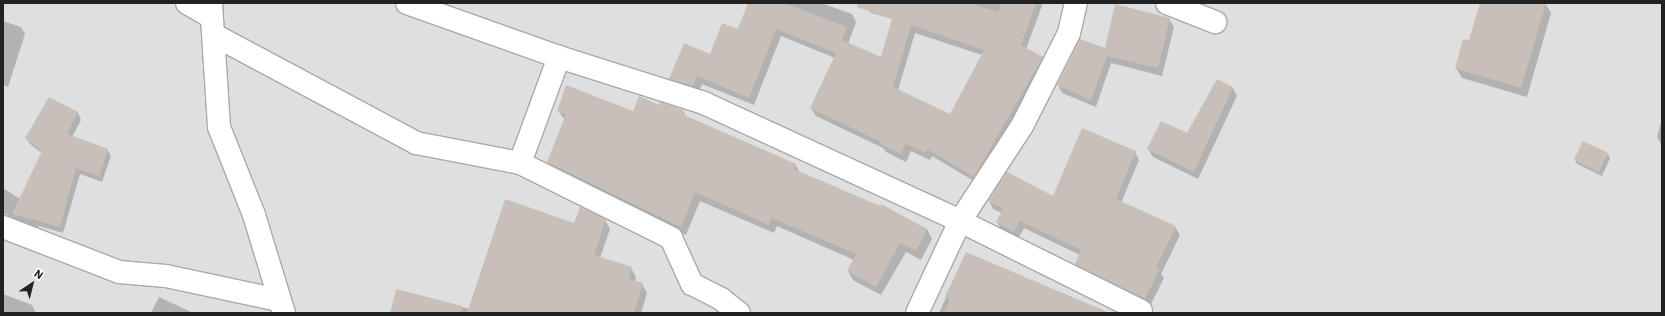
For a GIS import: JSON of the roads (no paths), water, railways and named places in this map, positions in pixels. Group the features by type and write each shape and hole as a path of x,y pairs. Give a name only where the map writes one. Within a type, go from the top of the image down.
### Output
{"street":[{"path":"187,3 416,143 520,164 671,238 692,284 721,299 739,313"},
{"path":"407,3 559,57 704,103 960,221 1141,312"},
{"path":"917,313 960,221 1022,126 1068,33 1076,3"},
{"path":"1167,3 1215,22"},
{"path":"212,18 219,127 254,215 281,306"},
{"path":"520,164 536,126 559,57"},
{"path":"3,227 119,272 166,276 281,306"}]}
